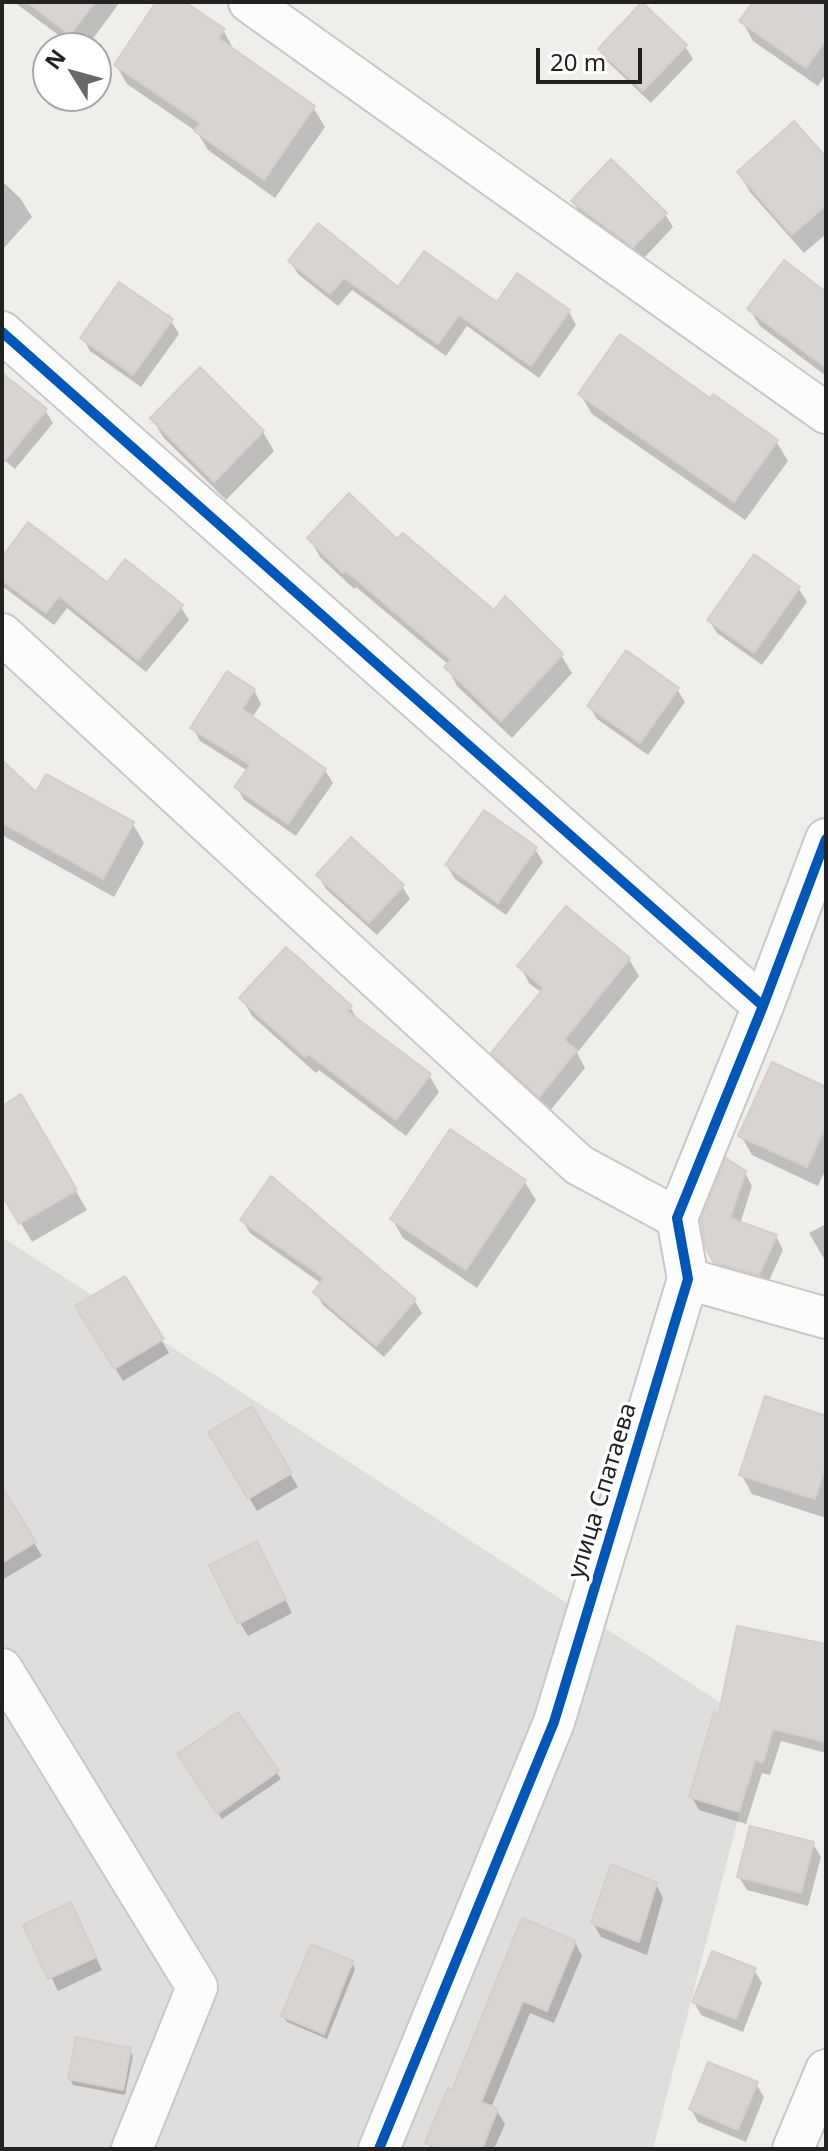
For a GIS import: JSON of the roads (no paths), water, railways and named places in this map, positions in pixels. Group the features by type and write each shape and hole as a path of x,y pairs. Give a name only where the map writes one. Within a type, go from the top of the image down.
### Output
{"street":[{"path":"249,2 826,413"},
{"path":"2,332 763,1006"},
{"path":"2,634 579,1165 677,1218 763,1006 826,839"},
{"name":"улица Спатаева","path":"379,2149 554,1722 688,1279 677,1218"},
{"path":"688,1279 826,1318"},
{"path":"2,1669 197,1987 132,2149"},
{"path":"793,2149 826,2070"}]}
